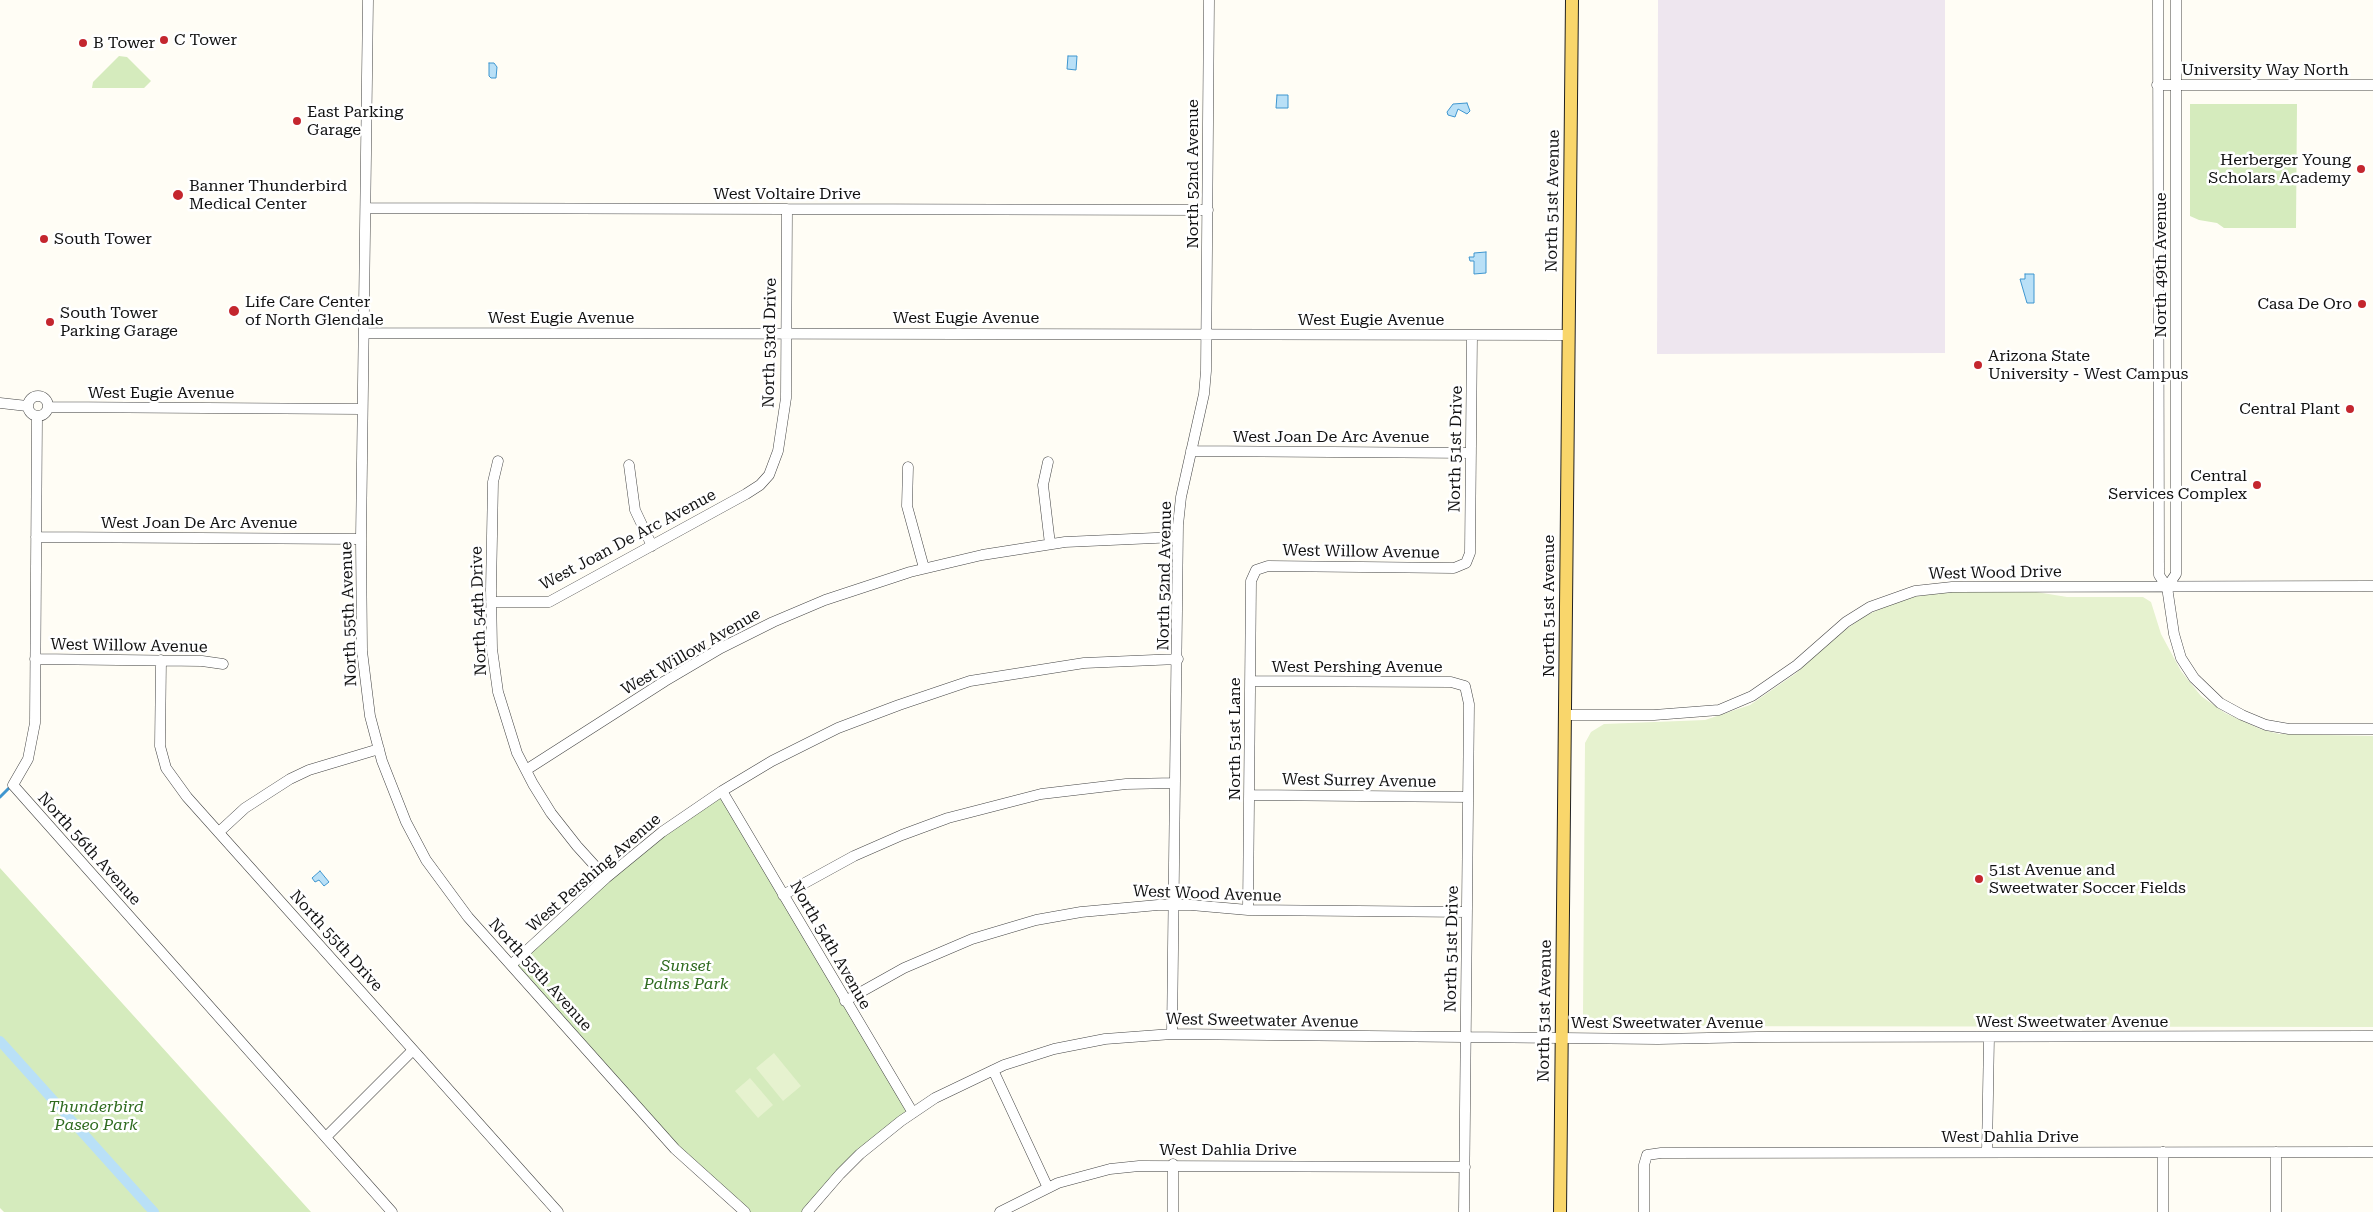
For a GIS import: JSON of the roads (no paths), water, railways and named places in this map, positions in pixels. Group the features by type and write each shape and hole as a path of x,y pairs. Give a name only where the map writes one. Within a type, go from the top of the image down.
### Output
{"main road":[{"name":"North 51st Avenue","path":"1560,1212 1572,0"}],"street":[{"name":"North 55th Avenue","path":"368,0 362,409 362,651 370,716 379,749 406,822 426,860 468,917 512,964 675,1149 745,1212"},
{"name":"North 52nd Avenue","path":"1172,1034 1178,659 1177,537 1181,497 1204,394 1207,334 1209,0"},
{"name":"North 49th Avenue","path":"2158,0 2159,575 2167,587 2174,634 2182,658 2194,678 2220,703 2242,716 2266,724 2303,729 2373,729"},
{"name":"North 49th Avenue","path":"2167,587 2176,574 2176,0"},
{"name":"University Way North","path":"2157,85 2373,85"},
{"name":"West Voltaire Drive","path":"366,208 1208,210"},
{"name":"North 53rd Drive","path":"769,475 778,451 785,415 787,209"},
{"name":"West Eugie Avenue","path":"364,333 1568,335"},
{"name":"North 51st Drive","path":"1466,564 1470,553 1472,335"},
{"name":"West Eugie Avenue","path":"0,403 28,406 32,398 40,396 47,401 48,407 362,409"},
{"path":"28,406 29,412 37,416 44,415 48,407"},
{"name":"North 56th Avenue","path":"37,416 35,659 32,742 25,765 13,785 392,1212"},
{"name":"West Joan De Arc Avenue","path":"1191,451 1471,453"},
{"name":"North 54th Drive","path":"498,461 493,482 492,649 498,692 506,724 526,770 551,813 576,846 606,878"},
{"path":"1048,462 1043,485 1050,544"},
{"path":"629,465 635,510 652,546"},
{"path":"908,467 907,506 924,568"},
{"name":"West Joan De Arc Avenue","path":"491,602 549,602 746,494 760,485 769,475"},
{"name":"West Joan De Arc Avenue","path":"36,537 361,540"},
{"name":"West Willow Avenue","path":"526,770 666,680 721,648 773,622 825,600 924,568 982,555 1050,544 1104,539 1177,537"},
{"name":"West Willow Avenue","path":"1256,570 1268,566 1454,568 1466,564"},
{"name":"North 51st Lane","path":"1248,910 1251,581 1256,570"},
{"name":"West Wood Drive","path":"1564,716 1654,715 1719,710 1752,696 1797,666 1846,622 1870,607 1914,591 1952,587 2373,586"},
{"name":"West Willow Avenue","path":"35,659 202,661 223,664"},
{"name":"West Pershing Avenue","path":"512,964 606,878 662,832 722,791 772,761 838,728 899,704 970,681 1084,663 1178,659"},
{"name":"North 55th Drive","path":"161,660 160,746 166,768 187,797 558,1212"},
{"name":"West Pershing Avenue","path":"1250,681 1451,682 1465,686"},
{"name":"North 51st Drive","path":"1464,1212 1469,704 1465,686"},
{"path":"219,832 245,808 290,779 308,770 379,749"},
{"path":"783,895 854,856 948,818 1041,794 1126,784 1176,783"},
{"name":"North 54th Avenue","path":"722,791 912,1113"},
{"name":"West Surrey Avenue","path":"1250,795 1468,797"},
{"name":"West Wood Avenue","path":"845,1001 904,968 972,939 1002,929 1081,912 1122,906 1174,905 1248,910 1467,912"},
{"name":"West Sweetwater Avenue","path":"807,1212 860,1154 912,1113 955,1087 994,1070 1054,1049 1105,1039 1172,1034 1466,1039 2373,1036"},
{"path":"1987,1152 1989,1037"},
{"path":"326,1136 413,1050"},
{"path":"994,1070 1048,1188"},
{"path":"2163,1212 2164,1152"},
{"path":"2276,1152 2276,1212"},
{"name":"West Dahlia Drive","path":"1644,1212 1644,1165 1648,1155 1671,1153 2373,1152"},
{"path":"1173,1164 1173,1212"},
{"name":"West Dahlia Drive","path":"1000,1212 1048,1188 1110,1169 1173,1164 1465,1167"}],"water":[{"path":"1068,56 1077,56 1076,70 1067,69"},
{"path":"489,63 494,63 497,67 496,78 489,76"},
{"path":"1277,95 1288,95 1288,108 1276,108"},
{"path":"1467,103 1470,111 1467,114 1458,109 1455,117 1448,115 1447,112 1453,104"},
{"path":"1486,252 1486,273 1474,274 1474,261 1470,261 1469,257 1474,257 1474,253"},
{"path":"2025,274 2034,274 2034,303 2027,303 2020,279 2025,279"},
{"path":"320,871 329,882 324,886 319,880 315,882 312,878"}],"waterway":[{"path":"0,797 12,785"},
{"path":"0,1041 154,1212"}],"place":[{"name":"C Tower","path":"164,40"},
{"name":"B Tower","path":"83,43"},
{"name":"East Parking Garage","path":"297,121"},
{"name":"Herberger Young Scholars Academy","path":"2361,169"},
{"name":"Banner Thunderbird Medical Center","path":"178,195"},
{"name":"South Tower","path":"44,239"},
{"name":"Casa De Oro","path":"2362,304"},
{"name":"Life Care Center of North Glendale","path":"234,311"},
{"name":"South Tower Parking Garage","path":"50,322"},
{"name":"Arizona State University - West Campus","path":"1978,365"},
{"name":"Central Plant","path":"2350,409"},
{"name":"Central Services Complex","path":"2257,485"},
{"name":"51st Avenue and Sweetwater Soccer Fields","path":"1979,879"}],"park label":[{"name":"Sunset Palms Park","path":"686,975"},
{"name":"Thunderbird Paseo Park","path":"96,1116"}]}
